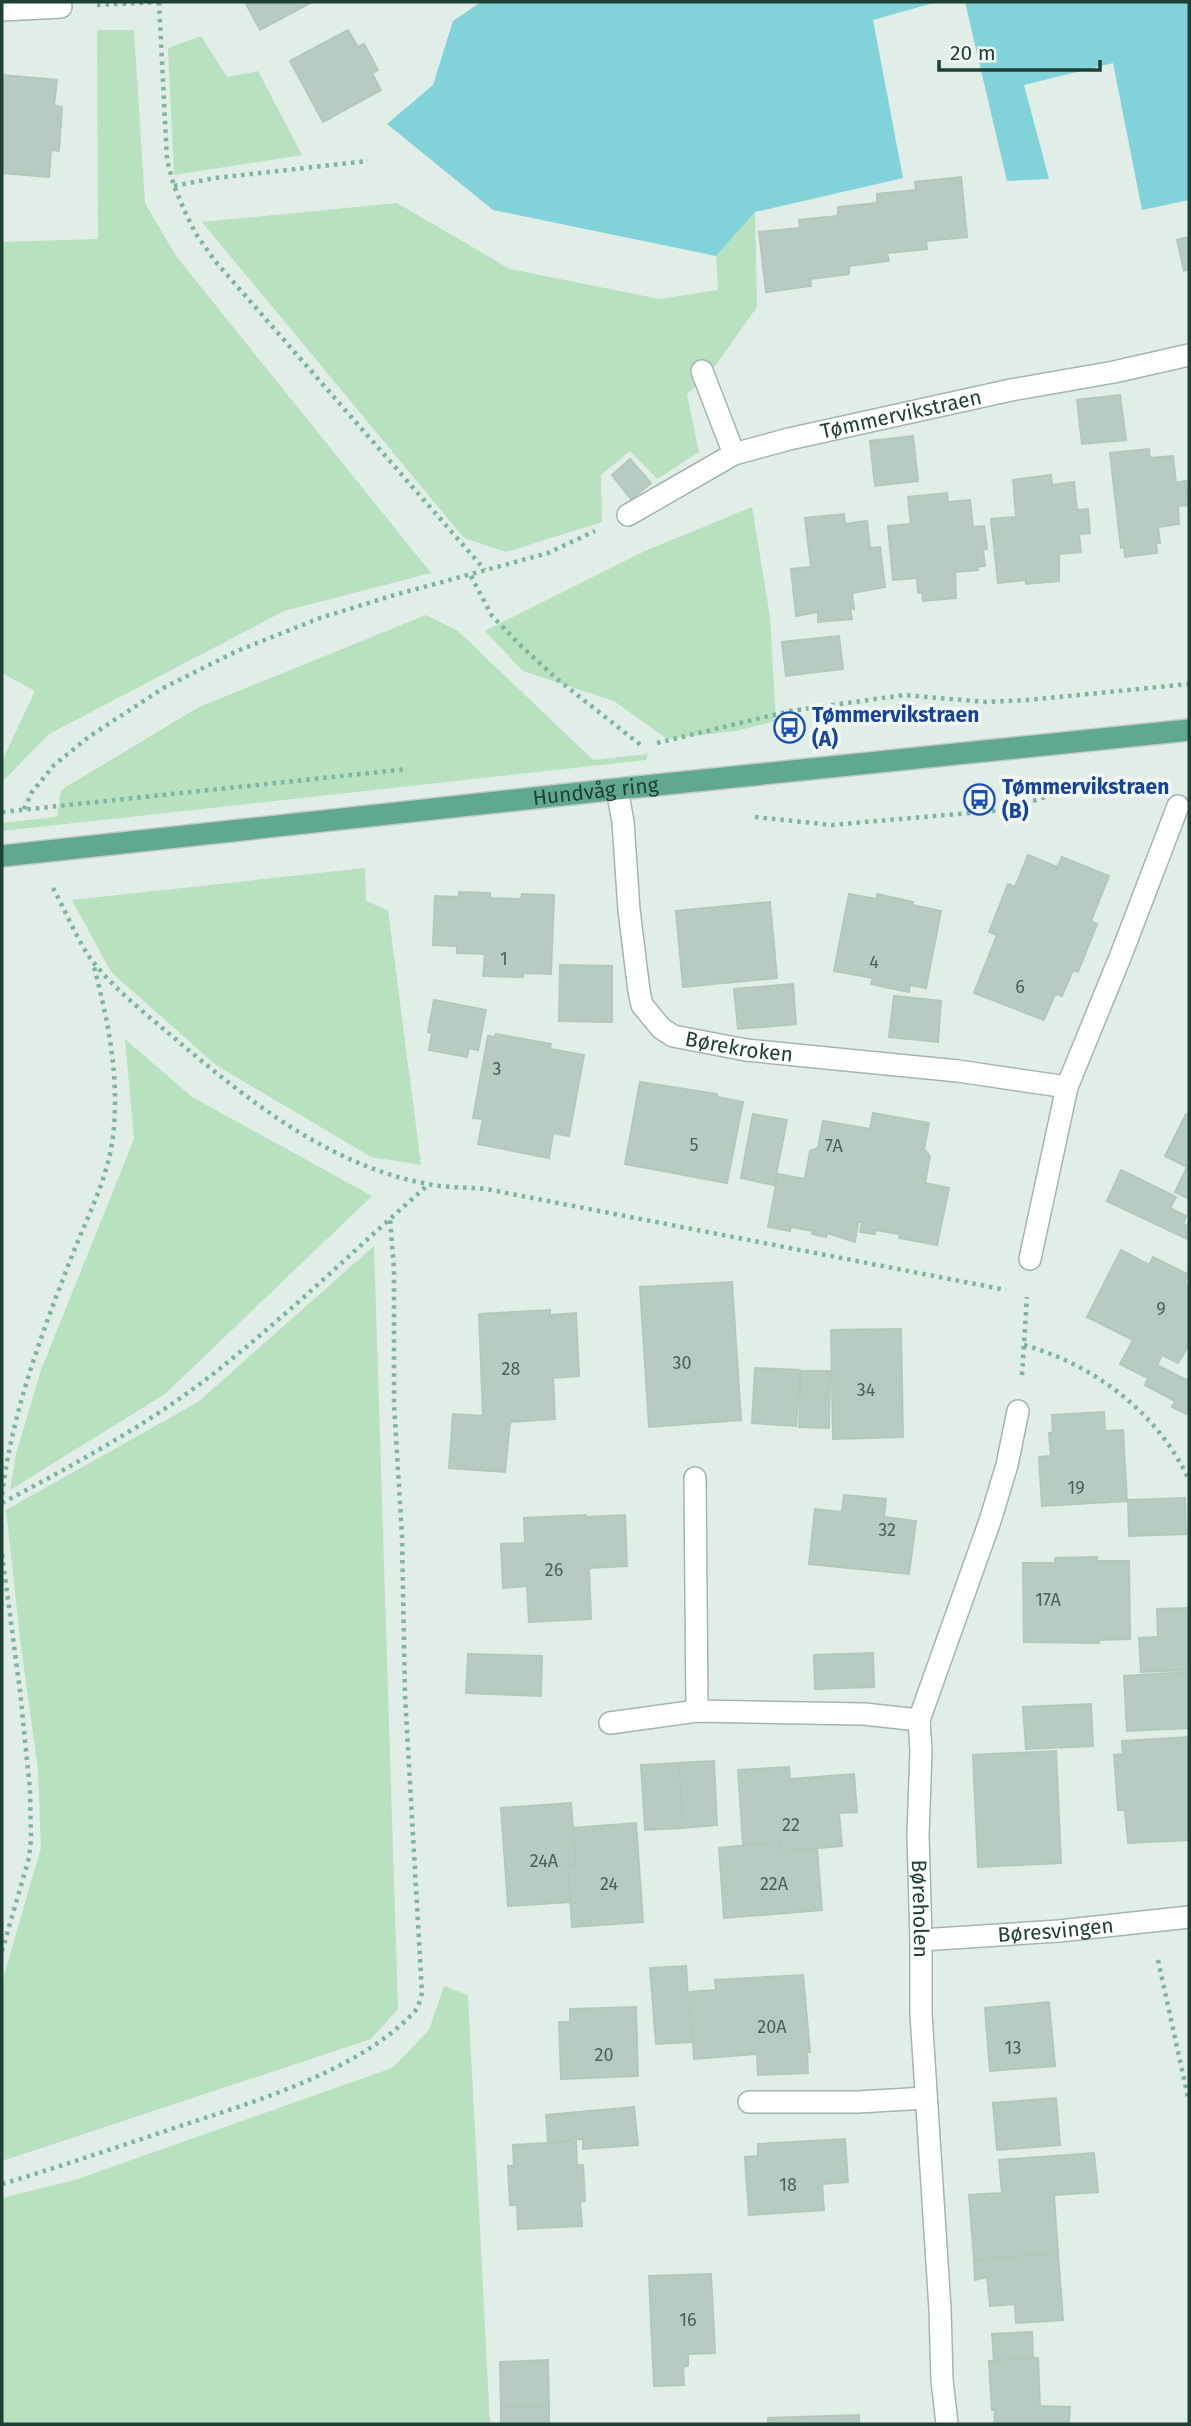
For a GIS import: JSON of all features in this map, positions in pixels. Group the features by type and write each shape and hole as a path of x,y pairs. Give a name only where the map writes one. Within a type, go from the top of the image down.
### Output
{"main road":[{"name":"Hundvåg ring","path":"2,856 1189,730"}],"street":[{"path":"2,10 61,7"},
{"name":"Tømmervikstraen","path":"628,515 734,454 789,439 998,393 1189,355"},
{"path":"702,371 734,454"},
{"name":"Børekroken","path":"617,789 642,1005 661,1028 673,1036 746,1050 958,1070 1067,1087"},
{"path":"1030,1259 1067,1087 1178,806"},
{"name":"Børeholen","path":"947,2424 942,2380 921,2014 919,1720 990,1521 1007,1465 1018,1411"},
{"path":"695,1478 698,1711"},
{"path":"610,1723 698,1711 864,1714 919,1720"},
{"name":"Børesvingen","path":"921,1941 1003,1936 1189,1917"},
{"path":"749,2102 858,2102 926,2098"}],"path":[{"path":"61,7 159,2 167,160 174,186 196,233 215,261 485,570"},
{"path":"174,186 215,178 368,161"},
{"path":"23,810 32,792 54,765 90,736 165,687 237,651 320,618 548,554 628,515"},
{"path":"471,576 492,616 520,645 557,679 642,746"},
{"path":"628,747 790,711 904,695 986,702 1189,684"},
{"path":"2,812 409,769"},
{"path":"2,1495 21,1394 107,1167 113,1137 116,1097 108,1020 93,962 52,887"},
{"path":"93,962 142,1010 214,1071 287,1127 387,1174 429,1184 486,1189 1028,1294 1018,1411"},
{"path":"2,1503 151,1417 228,1362 429,1184"},
{"path":"2,2184 242,2106 336,2068 384,2038 416,2010 422,1993 405,1695 402,1536 394,1404 394,1269 390,1218"},
{"path":"1024,1345 1080,1365 1129,1401 1177,1454 1189,1480"},
{"path":"2,1554 20,1691 30,1790 31,1840 29,1858 2,1951"},
{"path":"1149,1922 1189,2102"}],"green space":[{"path":"97,30 134,30 145,203 176,256 431,573 284,611 49,734 2,782 2,761 35,691 2,673 2,242 98,239"},
{"path":"201,36 227,77 258,71 302,155 174,175 168,48"},
{"path":"397,203 510,269 659,299 718,290 716,256 755,212 757,307 708,376 687,394 699,452 657,479 630,451 601,475 602,522 506,552 464,538 202,222"},
{"path":"752,507 770,617 776,721 736,731 667,739 614,701 523,671 485,631 645,551"},
{"path":"426,615 458,631 593,760 648,754 646,760 2,831 2,823 57,817 61,790 199,707"},
{"path":"365,868 366,901 388,910 421,1165 371,1157 216,1065 111,972 72,900"},
{"path":"125,1039 192,1097 372,1196 165,1394 10,1490 16,1454 41,1370 134,1139"},
{"path":"374,1246 398,2009 371,2039 2,2161 2,1982 41,1848 38,1770 6,1510 198,1402"},
{"path":"444,1986 468,1995 490,2424 2,2424 2,2198 75,2180 392,2068 429,2030"}],"water":[{"path":"481,2 937,2 873,20 903,178 755,212 716,256 493,210 387,124 433,85 453,21"},
{"path":"965,2 1189,2 1189,200 1142,210 1113,63 1024,85 1049,179 1007,181"}],"building":[{"path":"245,2 312,2 260,30"},
{"path":"348,30 358,47 364,44 378,70 372,73 381,90 323,122 290,61"},
{"path":"2,75 57,80 54,106 62,107 59,151 51,150 49,177 2,173"},
{"path":"961,177 967,237 926,241 927,249 887,253 889,261 849,266 849,274 810,279 811,286 766,292 759,232 800,228 799,220 838,216 838,207 877,203 877,194 916,190 915,182"},
{"path":"1189,237 1189,269 1184,271 1177,240"},
{"path":"1120,395 1126,440 1082,444 1077,400"},
{"path":"913,436 918,481 875,486 870,441"},
{"path":"1149,449 1150,458 1173,456 1176,483 1186,481 1188,505 1178,506 1179,524 1158,527 1160,543 1156,543 1157,553 1125,557 1124,547 1121,548 1110,453"},
{"path":"630,459 651,483 631,499 612,475"},
{"path":"1051,475 1052,485 1074,482 1077,510 1088,509 1090,533 1079,534 1081,552 1059,554 1059,581 998,583 991,519 1016,517 1013,480"},
{"path":"947,493 948,502 970,500 973,527 984,526 987,549 983,549 985,566 977,567 978,570 955,572 956,598 923,601 922,592 918,593 917,578 893,580 888,526 911,524 908,497"},
{"path":"844,514 845,524 867,521 870,548 880,547 885,587 852,593 852,619 818,622 818,612 796,616 791,569 811,567 805,518"},
{"path":"839,636 843,669 786,676 782,642"},
{"path":"1028,855 1057,867 1062,857 1109,876 1091,921 1097,924 1078,972 1073,970 1062,996 1055,994 1044,1020 974,993 997,935 989,932 1008,884 1015,887"},
{"path":"459,892 490,893 490,898 521,899 522,894 554,895 551,974 523,973 523,977 483,976 485,954 457,953 457,946 433,945 435,896 459,897"},
{"path":"849,894 877,899 877,894 941,911 926,988 910,985 909,992 871,984 873,978 834,971"},
{"path":"770,902 777,978 683,987 676,911"},
{"path":"560,965 612,966 612,1022 559,1021"},
{"path":"793,984 796,1024 738,1029 734,989"},
{"path":"894,996 941,1001 938,1042 889,1037"},
{"path":"434,1000 486,1010 478,1050 469,1048 467,1057 429,1050 432,1033 428,1032"},
{"path":"496,1034 551,1044 550,1049 584,1055 569,1136 553,1133 549,1158 478,1144 483,1119 473,1118 488,1036 495,1037"},
{"path":"640,1082 717,1094 717,1097 743,1102 727,1183 625,1164"},
{"path":"873,1113 929,1123 924,1149 930,1156 925,1183 949,1188 937,1245 899,1238 900,1234 875,1230 875,1234 860,1232 862,1222 858,1222 855,1242 827,1233 826,1237 812,1234 813,1231 791,1227 790,1231 768,1227 778,1174 805,1179 810,1151 818,1148 823,1121 870,1129"},
{"path":"753,1114 787,1120 774,1185 741,1178"},
{"path":"1186,1114 1189,1115 1189,1199 1175,1192 1187,1167 1165,1156"},
{"path":"1121,1170 1176,1197 1170,1208 1186,1216 1183,1224 1189,1227 1189,1240 1107,1201"},
{"path":"1121,1250 1149,1265 1153,1257 1189,1275 1184,1283 1189,1285 1189,1345 1178,1363 1162,1355 1157,1365 1189,1381 1189,1408 1186,1414 1172,1407 1175,1401 1145,1385 1148,1378 1120,1364 1133,1340 1087,1317"},
{"path":"732,1282 741,1420 649,1427 640,1287"},
{"path":"550,1310 550,1315 576,1313 579,1376 553,1378 555,1419 510,1422 505,1472 449,1468 453,1414 483,1416 479,1314"},
{"path":"901,1329 903,1437 833,1439 831,1330"},
{"path":"755,1368 800,1370 796,1426 752,1423"},
{"path":"801,1371 830,1371 829,1428 799,1427"},
{"path":"1104,1412 1105,1431 1123,1430 1127,1501 1042,1506 1039,1457 1051,1456 1049,1433 1053,1433 1052,1415"},
{"path":"844,1495 886,1499 884,1517 916,1521 909,1574 809,1564 815,1509 842,1512"},
{"path":"1185,1498 1186,1534 1129,1536 1128,1500"},
{"path":"625,1515 627,1566 589,1568 591,1619 529,1622 527,1586 503,1588 501,1544 525,1543 524,1518"},
{"path":"1097,1557 1097,1561 1129,1561 1130,1639 1098,1640 1099,1643 1024,1642 1023,1563 1055,1563 1055,1558"},
{"path":"1189,1608 1189,1670 1141,1672 1139,1638 1158,1637 1157,1609"},
{"path":"873,1653 874,1687 815,1689 814,1655"},
{"path":"468,1654 542,1656 541,1696 466,1693"},
{"path":"1189,1672 1189,1728 1127,1731 1124,1676"},
{"path":"1091,1704 1093,1746 1026,1749 1023,1707"},
{"path":"1189,1737 1189,1840 1128,1843 1125,1810 1118,1810 1114,1755 1123,1754 1122,1741"},
{"path":"1056,1751 1061,1863 978,1867 973,1755"},
{"path":"714,1761 717,1825 683,1828 679,1763"},
{"path":"679,1763 683,1828 645,1830 641,1765"},
{"path":"789,1767 790,1779 854,1774 857,1812 839,1813 842,1846 781,1851 780,1842 743,1845 738,1770"},
{"path":"571,1803 576,1865 568,1865 570,1902 508,1906 501,1808"},
{"path":"636,1823 643,1922 572,1927 568,1865 576,1865 573,1828"},
{"path":"780,1842 781,1851 817,1848 822,1910 724,1918 719,1848"},
{"path":"686,1966 691,2042 656,2044 650,1968"},
{"path":"803,1975 810,2052 807,2052 808,2073 758,2075 757,2054 694,2059 690,1992 716,1990 715,1980"},
{"path":"1049,2002 1055,2066 990,2071 985,2008"},
{"path":"636,2007 638,2076 561,2079 559,2022 570,2022 570,2009"},
{"path":"1056,2098 1060,2145 997,2150 993,2103"},
{"path":"634,2107 638,2145 583,2149 583,2139 548,2142 546,2115"},
{"path":"845,2139 848,2182 822,2184 824,2210 749,2215 745,2157 758,2156 758,2144"},
{"path":"576,2141 577,2165 583,2165 585,2201 580,2202 582,2226 518,2229 517,2205 510,2205 508,2166 514,2166 513,2145"},
{"path":"1094,2153 1098,2192 1054,2195 1058,2253 974,2260 969,2195 1002,2193 999,2160"},
{"path":"1058,2253 1063,2320 1016,2323 1015,2304 990,2306 987,2277 975,2280 974,2260"},
{"path":"711,2274 715,2353 688,2354 688,2366 683,2367 684,2385 654,2386 649,2276"},
{"path":"1032,2332 1033,2358 994,2361 992,2334"},
{"path":"1038,2358 1040,2406 1070,2407 1069,2424 994,2424 995,2410 992,2410 989,2361"},
{"path":"548,2360 549,2406 501,2408 500,2362"},
{"path":"549,2406 549,2424 501,2424 501,2408"},
{"path":"859,2415 859,2424 768,2424 768,2418"}],"place":[{"name":"Tømmervikstraen (A)","path":"789,727"},
{"name":"Tømmervikstraen (B)","path":"979,799"}]}
